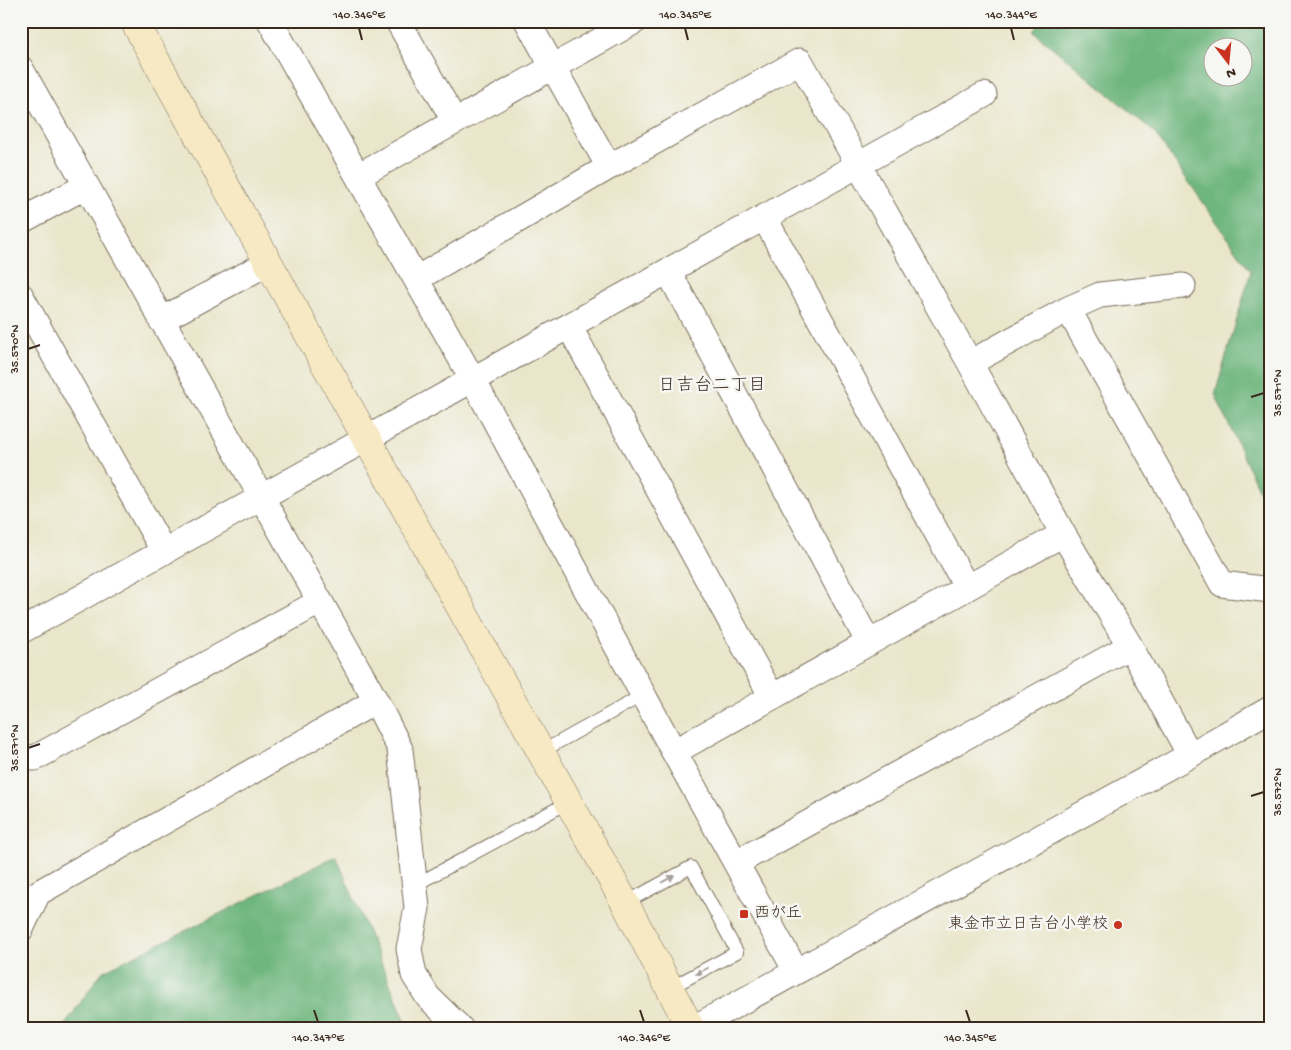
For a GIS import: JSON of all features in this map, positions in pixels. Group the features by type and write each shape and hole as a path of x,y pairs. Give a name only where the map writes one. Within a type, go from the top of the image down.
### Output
{"street":[{"path":"134,21 625,903 691,1029 1190,755 1270,709"},
{"path":"270,21 473,380 642,695 796,971"},
{"path":"398,21 455,122"},
{"path":"527,21 609,167"},
{"path":"358,176 634,21"},
{"path":"416,279 609,167 800,61 970,363 1063,534 1130,646 1190,755"},
{"path":"21,69 376,701 400,749 418,908 409,949 414,975 428,998 461,1029"},
{"path":"21,631 984,95"},
{"path":"21,221 86,186"},
{"path":"764,217 967,588"},
{"path":"161,320 268,263"},
{"path":"668,271 870,643"},
{"path":"970,363 1068,309 1100,295 1183,286"},
{"path":"21,296 164,552"},
{"path":"1068,309 1222,584 1270,590"},
{"path":"569,326 772,697"},
{"path":"674,752 1063,534"},
{"path":"21,757 35,758 319,602"},
{"path":"736,863 1130,646"},
{"path":"21,929 30,891 376,701"}],"lane":[{"path":"541,752 642,695"},
{"path":"415,885 569,802"},
{"path":"625,903 691,867 737,952 670,988"}],"green space":[{"path":"1041,21 1270,21 1270,515 1215,394 1251,271 1153,131 1034,32"},
{"path":"336,856 409,1029 62,1029 102,972"}],"place":[{"name":"西が丘","path":"744,914"},
{"name":"東金市立日吉台小学校","path":"1118,925"}],"district":[{"name":"日吉台二丁目","path":"712,386"}]}
